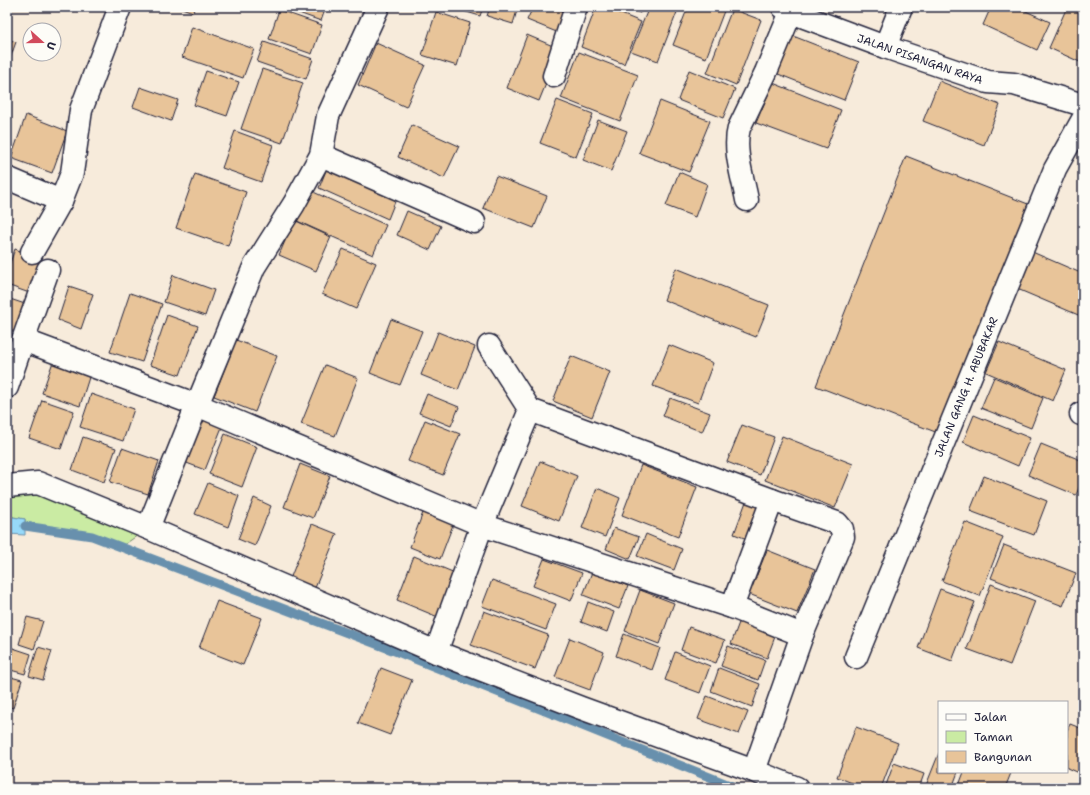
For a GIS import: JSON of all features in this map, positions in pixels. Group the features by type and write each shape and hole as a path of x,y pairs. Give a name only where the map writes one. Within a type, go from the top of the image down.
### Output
{"street":[{"path":"32,252 60,201 72,173 81,110 120,7"},
{"path":"148,528 254,267 294,204 321,154 328,116 378,7"},
{"path":"554,76 576,7"},
{"path":"885,48 901,7"},
{"path":"747,200 737,148 737,136 739,128 766,72 787,10"},
{"name":"JALAN PISANGAN RAYA","path":"787,10 885,48 988,82 1014,84 1083,105"},
{"name":"JALAN GANG H. ABUBAKAR","path":"856,657 1055,169 1083,119"},
{"path":"321,154 474,222"},
{"path":"7,178 60,201"},
{"path":"7,387 48,270"},
{"path":"23,340 197,405 482,525 732,607 802,635"},
{"path":"489,346 530,410 837,523 842,529 843,537 802,635 754,771"},
{"path":"436,652 482,525 530,410"},
{"path":"7,486 38,483 148,528 436,652 797,788"},
{"path":"732,607 772,500"}],"green space":[{"path":"38,483 148,528 121,547 92,536 25,526 25,519 7,516 7,486"}],"water":[{"path":"7,516 25,519 25,535 7,534"}],"building":[{"path":"179,7 195,7 193,12"},
{"path":"282,7 326,7 321,21"},
{"path":"453,7 483,7 480,16"},
{"path":"490,7 518,7 513,24 487,16"},
{"path":"533,7 569,7 559,33 527,20"},
{"path":"596,7 604,7 641,22 624,64 581,47"},
{"path":"624,7 643,7 640,13"},
{"path":"649,7 679,7 658,61 631,51"},
{"path":"688,7 714,7 724,11 706,58 673,45"},
{"path":"991,7 1017,7 1050,22 1037,50 983,25"},
{"path":"1067,7 1083,7 1083,56 1080,62 1049,48"},
{"path":"732,9 761,20 736,85 707,73"},
{"path":"279,10 322,25 312,54 269,39"},
{"path":"436,12 470,23 457,66 422,55"},
{"path":"192,27 254,49 243,78 182,57"},
{"path":"788,34 859,62 844,100 773,72"},
{"path":"527,35 560,49 539,101 507,88"},
{"path":"7,39 16,42 7,67"},
{"path":"264,42 313,59 306,79 257,62"},
{"path":"376,43 425,65 406,107 358,85"},
{"path":"579,52 638,75 620,121 561,98"},
{"path":"262,69 303,83 282,143 241,129"},
{"path":"689,70 735,89 723,118 678,100"},
{"path":"206,71 239,82 227,116 194,105"},
{"path":"939,81 1000,105 984,145 923,121"},
{"path":"773,83 841,110 826,149 756,123"},
{"path":"140,87 178,100 171,121 133,107"},
{"path":"557,100 593,114 576,157 540,143"},
{"path":"660,101 710,121 689,172 639,153"},
{"path":"26,115 67,131 52,173 11,158"},
{"path":"598,120 627,131 611,171 583,160"},
{"path":"412,125 459,146 444,178 398,157"},
{"path":"235,131 273,145 261,182 222,168"},
{"path":"906,156 1028,204 938,433 816,386"},
{"path":"327,168 396,199 388,219 319,188"},
{"path":"679,172 707,184 695,217 666,206"},
{"path":"195,174 246,192 228,246 176,228"},
{"path":"496,176 547,196 534,228 483,208"},
{"path":"309,190 386,225 373,255 295,220"},
{"path":"407,211 441,226 430,250 397,235"},
{"path":"294,220 331,237 316,271 279,255"},
{"path":"15,249 47,261 35,295 7,285 7,271"},
{"path":"343,249 376,263 356,309 322,294"},
{"path":"1030,251 1083,274 1083,317 1015,288"},
{"path":"676,268 769,305 756,337 664,300"},
{"path":"173,275 214,290 205,316 164,302"},
{"path":"69,286 93,294 81,329 58,320"},
{"path":"130,293 162,304 142,362 110,352"},
{"path":"7,298 25,304 15,332 7,329"},
{"path":"167,315 198,326 180,375 150,365"},
{"path":"391,319 422,331 400,385 370,373"},
{"path":"438,332 475,347 458,390 421,375"},
{"path":"236,340 277,356 255,412 214,396"},
{"path":"999,342 1066,370 1053,401 986,372"},
{"path":"669,345 713,363 698,403 653,386"},
{"path":"571,356 610,372 592,417 553,401"},
{"path":"54,359 91,371 80,406 42,393"},
{"path":"325,365 358,378 335,436 301,424"},
{"path":"994,377 1043,398 1031,428 981,408"},
{"path":"91,394 134,409 123,441 80,427"},
{"path":"427,394 459,407 451,426 419,413"},
{"path":"670,398 710,413 702,432 663,416"},
{"path":"42,400 74,411 61,449 29,438"},
{"path":"974,415 1030,438 1018,466 963,442"},
{"path":"201,418 222,427 205,470 184,462"},
{"path":"425,420 460,434 443,475 408,461"},
{"path":"742,425 774,437 760,475 727,462"},
{"path":"225,434 257,447 242,487 209,474"},
{"path":"782,436 853,464 835,508 765,480"},
{"path":"83,437 116,448 104,482 72,470"},
{"path":"1041,444 1083,461 1083,478 1076,495 1028,475"},
{"path":"122,448 159,461 148,494 110,482"},
{"path":"540,461 577,476 559,521 522,506"},
{"path":"300,464 330,476 313,518 284,507"},
{"path":"641,465 697,487 678,537 622,515"},
{"path":"984,476 1047,501 1034,535 970,511"},
{"path":"208,483 239,496 228,527 195,514"},
{"path":"597,488 620,498 605,537 582,528"},
{"path":"254,498 271,506 255,546 238,539"},
{"path":"747,499 766,507 752,541 734,534"},
{"path":"424,510 454,522 440,559 410,547"},
{"path":"965,522 1003,537 980,596 942,581"},
{"path":"312,524 337,534 315,588 290,579"},
{"path":"614,528 639,537 630,559 606,549"},
{"path":"646,534 682,549 674,570 637,556"},
{"path":"1004,545 1076,573 1063,606 991,578"},
{"path":"767,550 815,569 797,613 749,594"},
{"path":"414,556 455,573 438,617 397,600"},
{"path":"544,559 582,573 571,601 533,586"},
{"path":"592,572 628,586 619,609 583,595"},
{"path":"492,580 556,604 546,630 482,606"},
{"path":"991,584 1035,601 1010,665 967,649"},
{"path":"940,589 975,602 952,661 918,648"},
{"path":"640,590 674,603 659,644 625,631"},
{"path":"217,601 262,618 243,665 199,648"},
{"path":"588,602 614,612 607,632 581,622"},
{"path":"484,611 548,635 535,669 471,645"},
{"path":"27,617 43,621 34,649 19,644"},
{"path":"740,620 776,634 767,658 731,644"},
{"path":"689,627 725,640 716,663 681,650"},
{"path":"624,634 660,648 652,670 616,656"},
{"path":"570,638 604,652 590,690 555,677"},
{"path":"728,646 765,660 758,680 721,666"},
{"path":"10,647 31,654 25,674 7,669 7,658"},
{"path":"38,647 52,651 43,680 29,676"},
{"path":"675,652 710,666 700,693 665,680"},
{"path":"381,668 412,680 390,735 358,723"},
{"path":"719,668 760,684 752,707 711,691"},
{"path":"7,676 22,680 13,708 7,706"},
{"path":"707,696 748,712 739,734 698,719"},
{"path":"1083,708 1083,720 1079,718"},
{"path":"1070,724 1083,729 1083,775 1068,768 1068,729"},
{"path":"856,727 898,743 881,788 865,788 837,777"},
{"path":"938,756 938,773 958,773 952,788 925,788"},
{"path":"894,763 924,774 919,788 885,788"},
{"path":"964,773 1011,773 1005,788 958,788"}],"waterway":[{"path":"25,526 92,536 400,653 737,788"}]}
